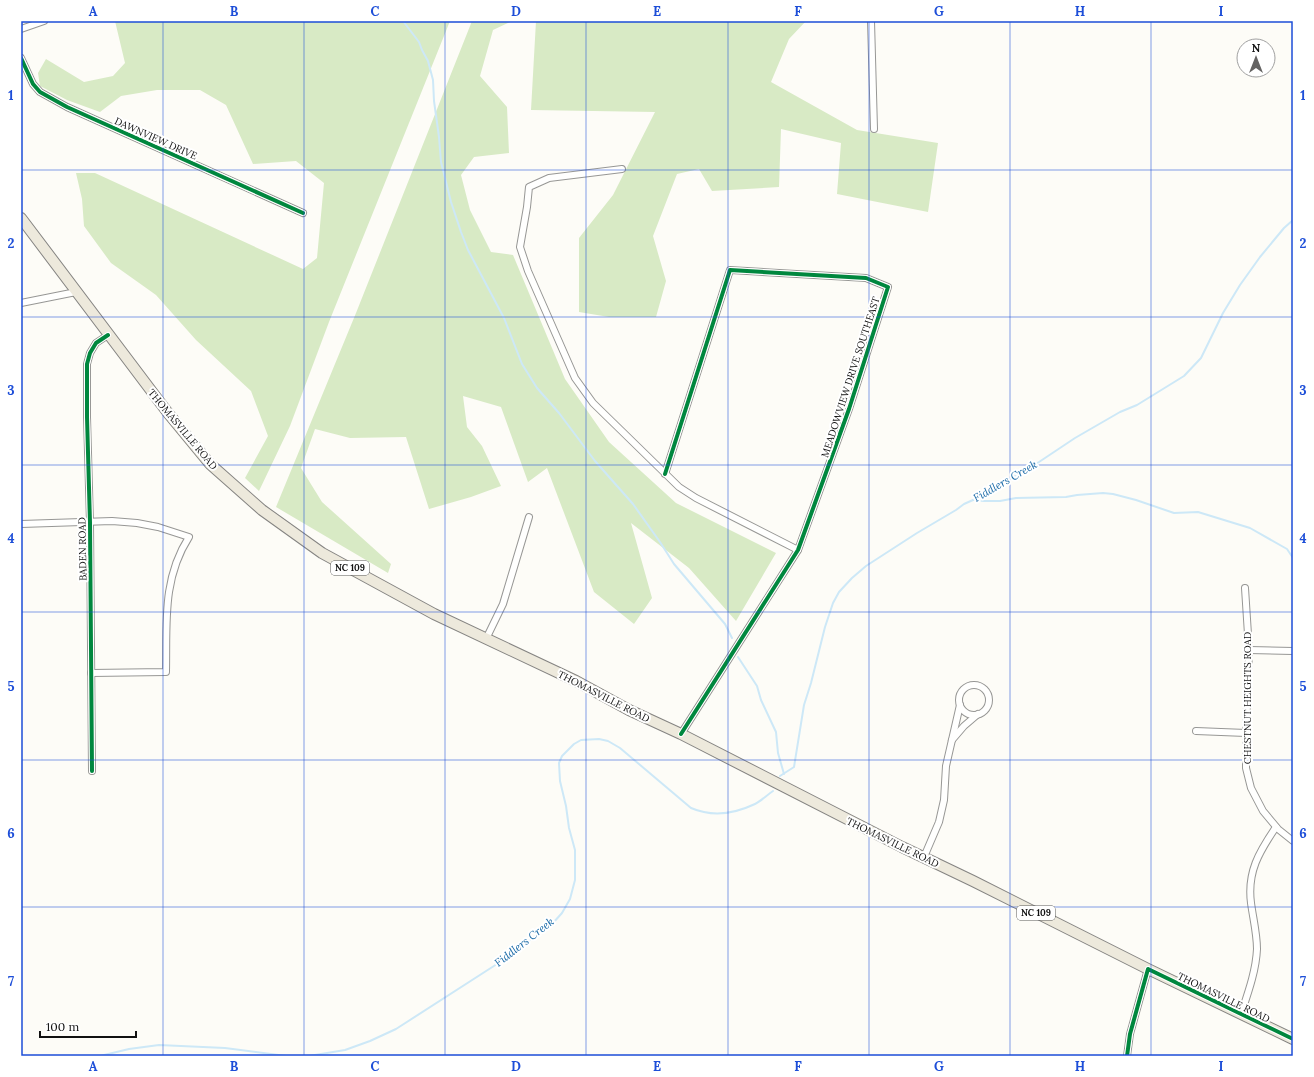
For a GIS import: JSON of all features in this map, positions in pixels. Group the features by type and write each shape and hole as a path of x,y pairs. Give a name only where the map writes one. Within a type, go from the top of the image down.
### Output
{"main road":[{"name":"THOMASVILLE ROAD","path":"21,218 168,414 210,464 262,510 322,553 434,614 576,681 629,710 681,734 1148,970 1293,1039"}],"street":[{"path":"21,30 44,21"},
{"path":"871,21 874,130"},
{"name":"DAWNVIEW DRIVE","path":"21,58 33,84 40,92 61,103 303,213"},
{"path":"622,169 549,178 528,187 527,206 520,247 528,271 575,378 593,403 679,487 696,498 798,550"},
{"name":"MEADOWVIEW DRIVE SOUTHEAST","path":"665,474 730,270 866,278 888,287 850,409 798,550 681,734"},
{"path":"21,303 76,292"},
{"name":"BADEN ROAD","path":"92,772 90,522 87,417 88,364 90,353 96,343 108,335"},
{"path":"486,639 503,604 529,518"},
{"path":"21,524 112,521 137,523 158,527 189,537 182,548 173,570 168,592 166,672 92,673"},
{"name":"CHESTNUT HEIGHTS ROAD","path":"1245,588 1249,650 1246,768 1251,788 1263,811 1276,827 1293,841"},
{"path":"1249,650 1293,651"},
{"path":"952,740 964,726 979,714 984,710 988,705 986,692 981,687 975,685 968,686 963,689 959,695 958,702 966,713 972,715 979,714"},
{"path":"924,857 939,822 944,800 946,766 960,705"},
{"path":"1196,731 1246,733"},
{"path":"1241,1014 1250,989 1256,956 1257,940 1250,895 1252,876 1254,866 1260,852 1276,827"},
{"path":"1127,1056 1130,1034 1148,970"}],"green space":[{"path":"115,21 450,21 329,322 290,426 259,491 245,478 268,436 251,391 196,340 156,295 111,263 84,226 82,199 76,173 95,173 303,269 317,258 324,183 296,161 253,164 226,105 200,90 157,90 121,96 100,112 67,100 40,86 38,73 46,59 84,82 113,76 125,63"},
{"path":"472,21 521,21 510,22 493,30 480,76 507,107 509,153 474,157 461,175 470,210 491,252 513,255 565,379 609,442 676,503 776,553 736,621 689,568 631,523 652,598 634,624 594,592 547,468 528,482 501,407 463,396 467,427 482,446 501,486 471,497 429,509 406,437 350,438 315,429 301,468 322,502 391,564 388,573 276,507 356,313"},
{"path":"536,21 806,21 789,39 771,82 857,130 938,143 928,212 837,194 841,143 781,129 779,187 712,191 699,169 677,174 653,236 666,281 656,317 609,317 579,312 579,238 613,195 655,112 531,110"}],"waterway":[{"path":"403,21 419,42 428,61 433,80 441,162 451,202 461,232 468,250 504,318 522,364 537,388 559,413 595,461 633,504 674,564 725,624 732,638"},
{"name":"Fiddlers Creek","path":"780,776 794,767 804,705 825,627 833,603 839,592 866,566 917,533 964,504 1039,462 1075,438 1120,412 1137,405 1184,376 1201,358 1223,313 1240,285 1260,257 1284,228 1293,220"},
{"path":"973,500 1000,501 1016,498 1066,497 1103,493 1113,494 1174,513 1198,512 1250,528 1287,549 1293,558"},
{"path":"738,657 757,686 761,700 776,732 778,753 784,774"},
{"name":"Fiddlers Creek","path":"100,1056 129,1049 159,1045 225,1048 286,1056 309,1056 345,1050 396,1029 497,964 553,923 562,913 570,899 575,880 575,850 560,781 559,763 562,756 574,744 581,740 599,739 608,741 620,748 691,808 699,811 707,813 723,813 739,810 757,803 773,791"}],"cycle path":[{"path":"21,58 33,84 40,92 67,107 303,213"},
{"path":"665,474 730,270 866,278 888,287 849,409 798,550 681,734"},
{"path":"92,771 87,364 90,353 96,343 108,335"},
{"path":"1127,1056 1130,1034 1148,969 1293,1039"}]}
